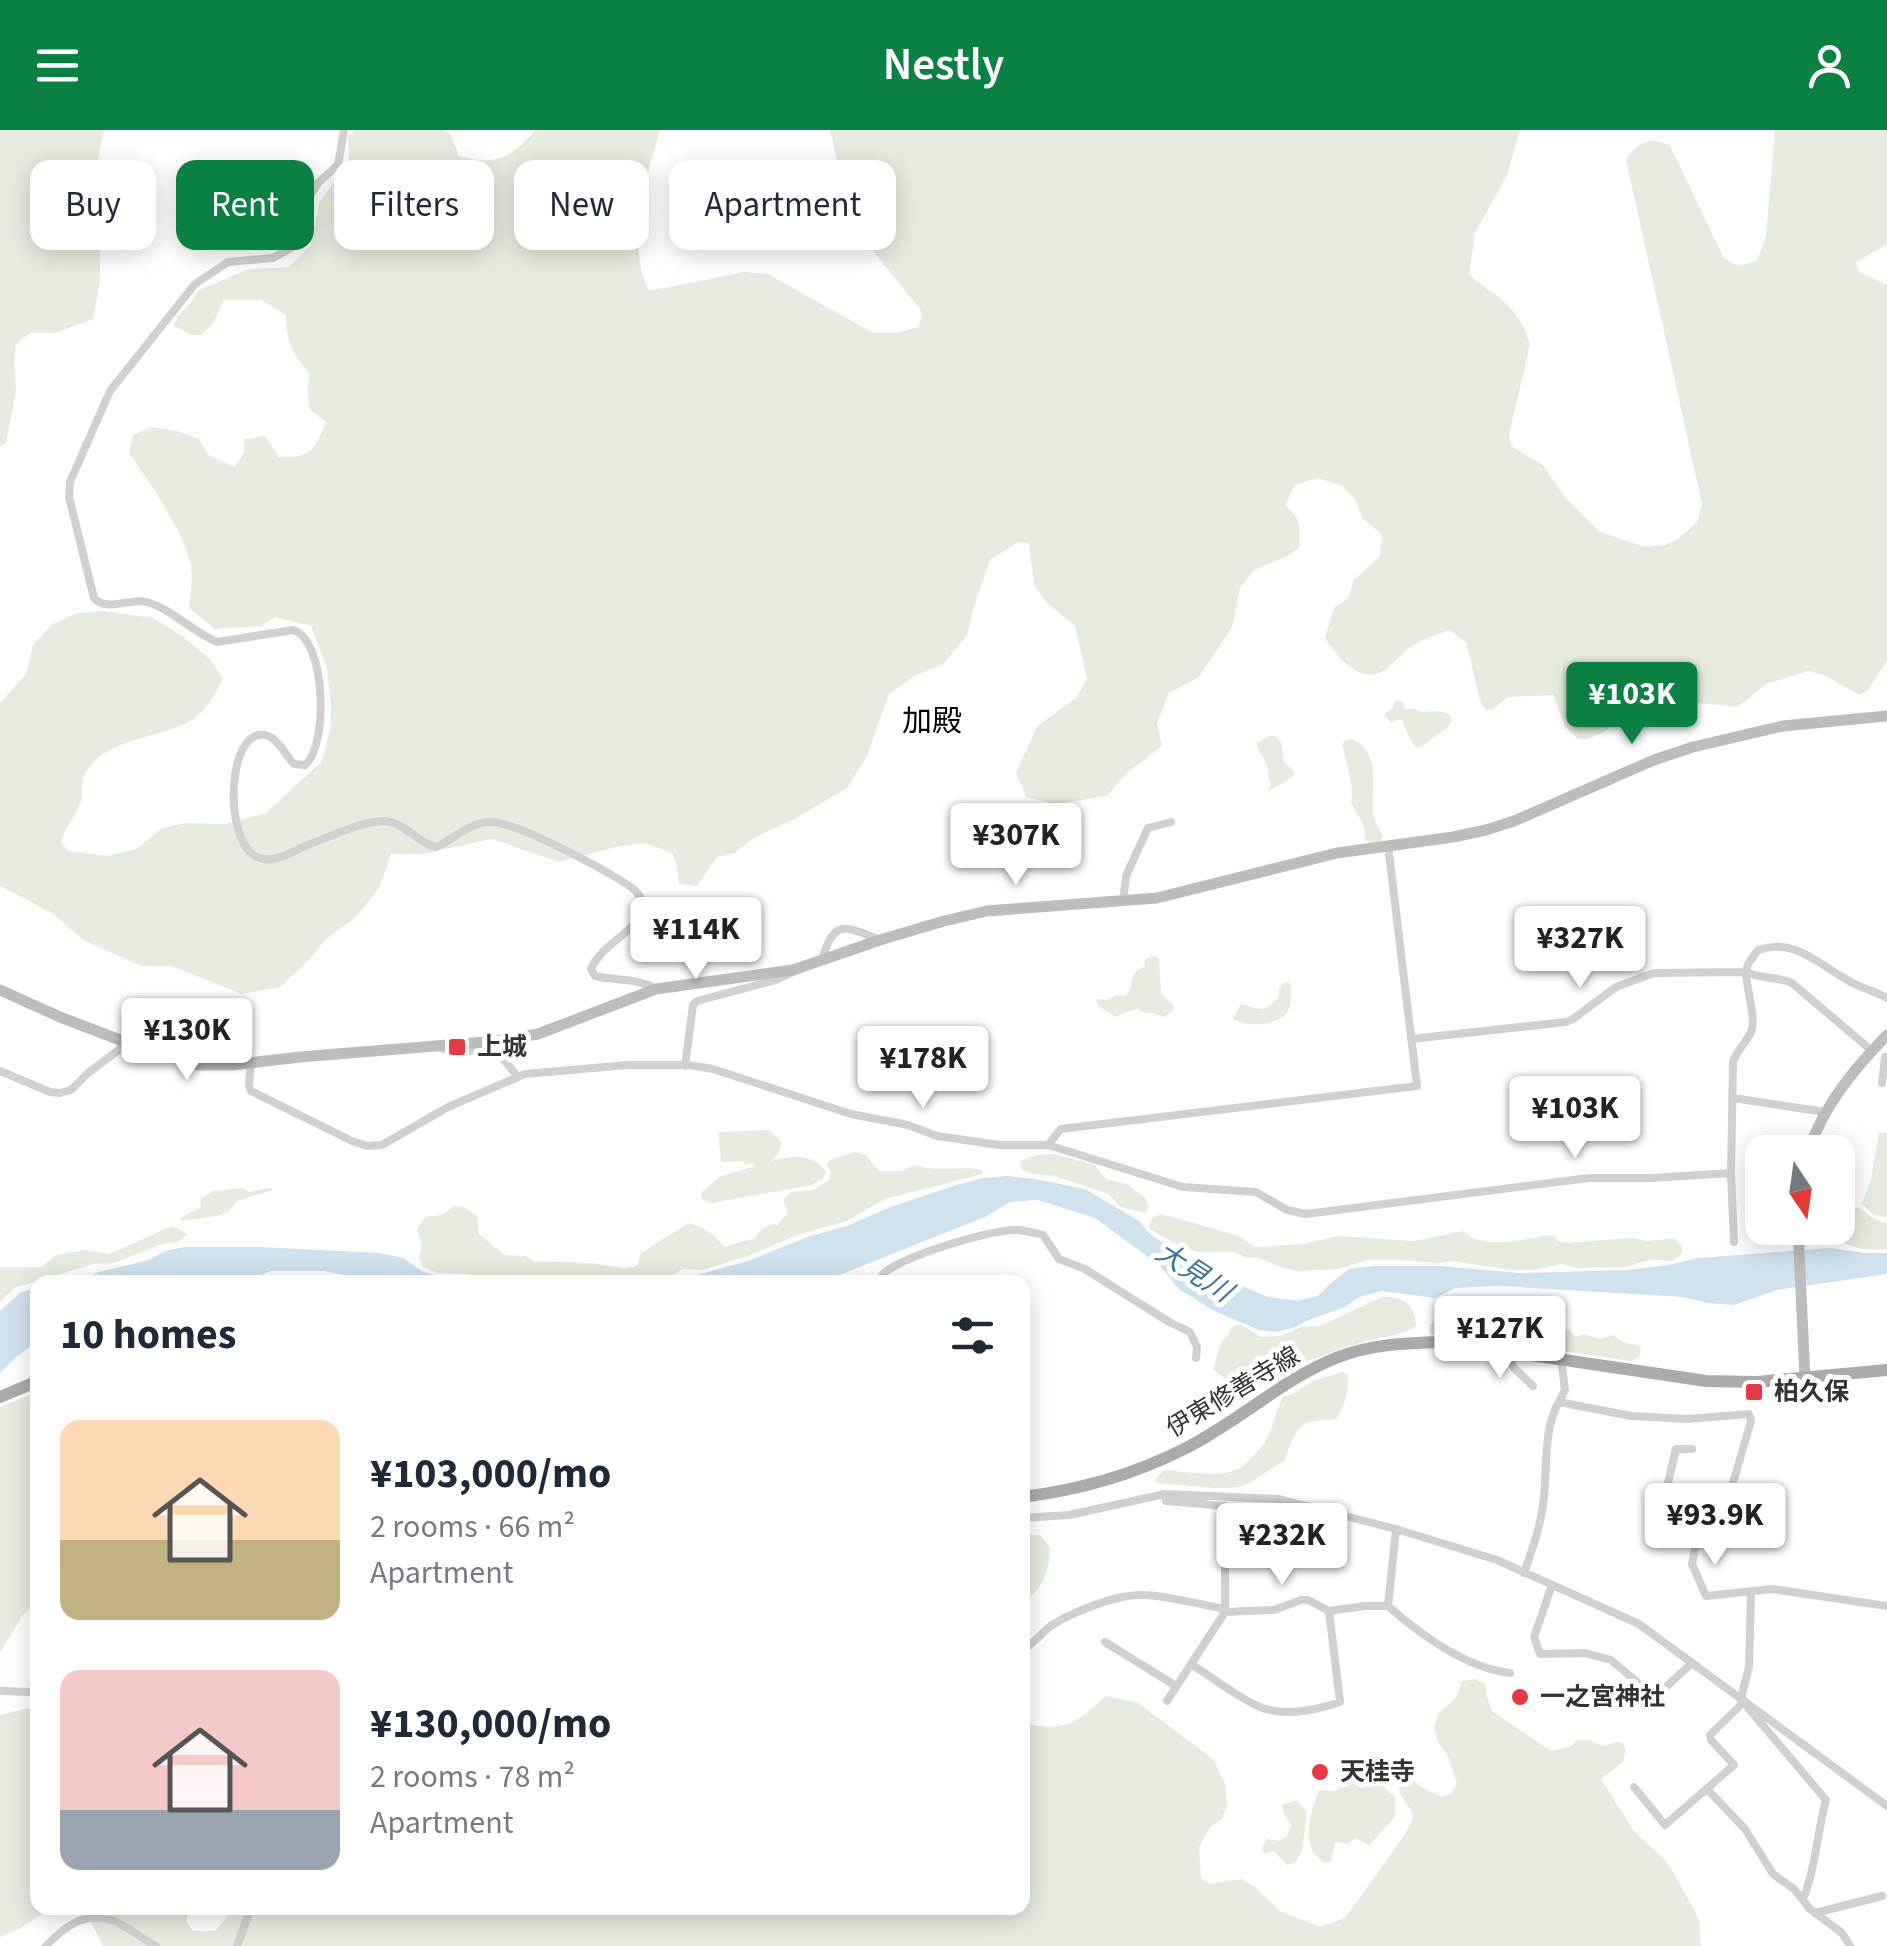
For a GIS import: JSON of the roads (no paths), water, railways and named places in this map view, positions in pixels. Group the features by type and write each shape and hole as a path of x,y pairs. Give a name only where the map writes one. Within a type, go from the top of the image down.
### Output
{"main road":[{"name":"伊東修善寺線","path":"1030,1495 1056,1493 1146,1467 1188,1448 1292,1380 1337,1357 1404,1343 1442,1342 1706,1380 1758,1382 1887,1370"},
{"path":"0,1397 30,1384"}],"street":[{"path":"344,130 338,165 309,197 302,233 294,246 273,258 228,262 208,273 184,296 110,391 70,482 94,598 100,604 147,602 218,642 293,630 306,639 316,658 319,676 314,756 306,765 294,764 274,740 264,735 254,737 241,753 234,782 237,823 247,848 255,856 272,859 380,821 394,822 436,847 480,823 511,825 639,894 645,905 640,917 596,958 591,968 595,976 634,981 656,989"},
{"path":"685,1066 692,1005 697,1002 776,980 822,960 944,921 988,911 1157,898 1324,856 1453,837 1514,821 1693,747 1783,726 1887,716"},
{"path":"1124,902 1126,876 1148,828 1170,822"},
{"path":"1048,1145 1061,1129 1417,1086 1388,845"},
{"path":"822,960 830,936 838,930 851,929 880,940"},
{"path":"1734,1242 1733,1062 1754,1025 1746,972 1752,958 1764,948 1797,950 1887,998"},
{"path":"0,990 128,1043 214,1066 497,1041 538,1034 656,989 797,969"},
{"path":"1411,1039 1566,1022 1616,987 1654,972 1746,972 1792,983 1886,1057 1882,1083"},
{"path":"1815,1135 1842,1084 1887,1035"},
{"path":"0,1071 60,1093 71,1090 128,1043"},
{"path":"440,1046 446,1051 497,1050 518,1076"},
{"path":"252,1062 252,1091 352,1141 374,1147 448,1107 518,1076 628,1066 685,1066 712,1070 850,1114 908,1125 937,1136 1048,1145 1183,1187 1256,1192 1287,1210 1306,1214 1589,1178 1732,1173"},
{"path":"1733,1098 1825,1112"},
{"path":"882,1275 928,1252 972,1239 1018,1230 1043,1235 1059,1259 1085,1269 1190,1332 1197,1347 1196,1358"},
{"path":"1798,1245 1804,1378"},
{"path":"1508,1352 1514,1368 1533,1386"},
{"path":"1524,1573 1539,1532 1551,1414 1564,1390 1561,1360"},
{"path":"1560,1402 1630,1416 1688,1419 1749,1414 1731,1490 1668,1491"},
{"path":"1665,1511 1676,1448 1692,1449"},
{"path":"1706,1493 1692,1564 1706,1596 1772,1589 1887,1606"},
{"path":"1030,1517 1069,1515 1165,1494 1279,1499 1497,1560 1639,1624 1887,1806"},
{"path":"1165,1494 1166,1501 1224,1506 1225,1610 1167,1700"},
{"path":"1388,1606 1396,1529"},
{"path":"1552,1585 1534,1638 1540,1654 1586,1653 1611,1660 1655,1697 1692,1662"},
{"path":"1634,1786 1665,1825 1734,1766 1710,1735 1743,1700 1749,1667 1750,1591"},
{"path":"1030,1646 1054,1624 1083,1610 1142,1594 1225,1610 1274,1610 1308,1600 1329,1611 1388,1606 1447,1650 1495,1672 1510,1673"},
{"path":"1191,1664 1262,1708 1300,1711 1340,1702 1329,1611"},
{"path":"1105,1642 1176,1686"},
{"path":"0,1691 30,1692"},
{"path":"1743,1700 1826,1800 1812,1876 1803,1899"},
{"path":"1707,1789 1745,1829 1773,1874 1842,1933 1850,1946"},
{"path":"1815,1913 1882,1896"},
{"path":"236,1946 248,1915"},
{"path":"46,1946 68,1924 84,1919 115,1921 156,1946"}],"water":[{"name":"大見川","path":"983,1178 1035,1179 1085,1189 1139,1221 1167,1246 1226,1279 1268,1297 1297,1301 1318,1296 1349,1269 1374,1266 1440,1266 1520,1273 1628,1270 1698,1258 1830,1248 1887,1253 1887,1274 1777,1290 1734,1305 1684,1297 1501,1286 1455,1288 1435,1298 1382,1291 1276,1332 1259,1330 1214,1311 1179,1289 1159,1265 1095,1218 1038,1200 1010,1202 985,1217 840,1275 697,1275 748,1261 888,1208"},
{"path":"260,1247 379,1253 403,1258 434,1275 271,1271 261,1275 92,1275 146,1261 168,1250"},
{"path":"30,1290 30,1347 0,1373 0,1311 21,1292"}],"place":[{"name":"上城","path":"457,1047"},
{"name":"柏久保","path":"1754,1392"},
{"name":"一之宮神社","path":"1520,1697"},
{"name":"天桂寺","path":"1320,1772"}],"district":[{"name":"加殿","path":"932,721"}]}
